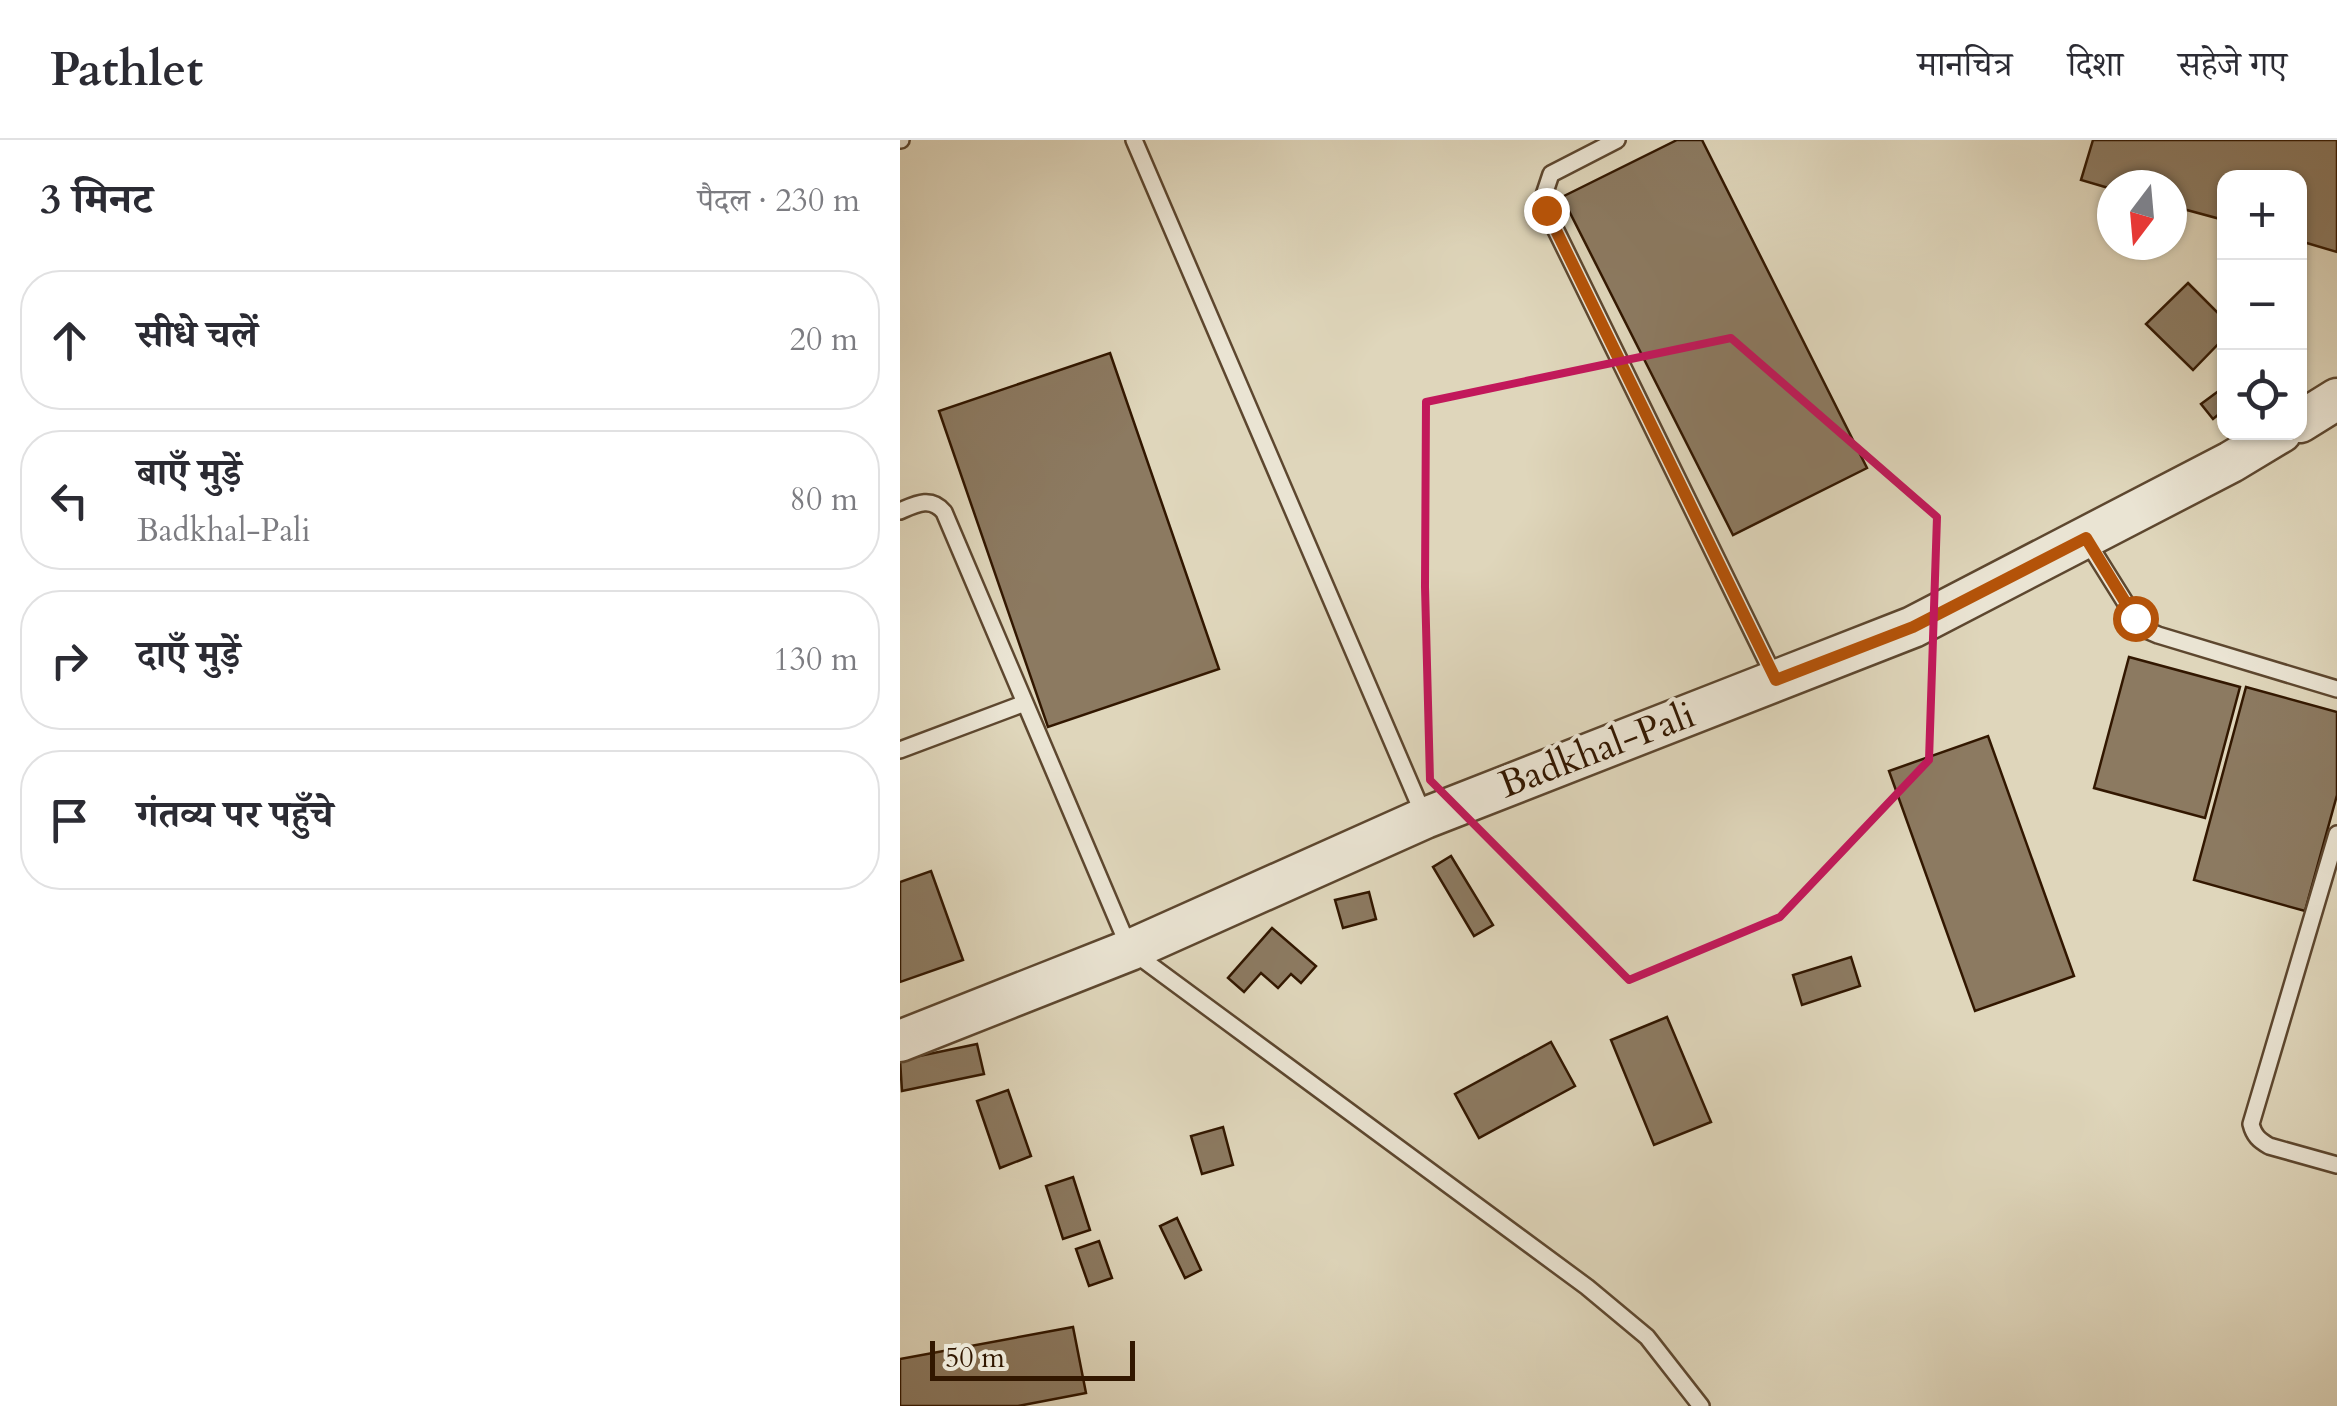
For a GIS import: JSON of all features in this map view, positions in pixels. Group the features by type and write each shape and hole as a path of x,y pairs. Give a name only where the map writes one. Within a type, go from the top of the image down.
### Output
{"street":[{"path":"2307,418 2337,399"},
{"name":"Badkhal-Pali","path":"900,1041 1130,950 1425,818 1913,627 2267,440"}],"lane":[{"path":"1134,140 1425,818"},
{"path":"1617,140 1552,174 1543,198 1546,210 1776,680"},
{"path":"900,510 926,502 937,504 944,512 1130,950 1586,1287 1648,1337 1701,1406"},
{"path":"2086,538 2144,629 2337,688"},
{"path":"900,750 1025,703"},
{"path":"2337,834 2252,1124 2259,1140 2270,1146 2337,1164"}],"highlighted area":[{"path":"1731,338 1937,517 1929,760 1780,917 1629,980 1430,780 1426,402"}],"building":[{"path":"1677,140 1702,140 1867,468 1733,535 1562,197"},
{"path":"2093,140 2337,140 2337,252 2307,243 2307,170 2217,170 2217,218 2187,210 2187,170 2097,170 2097,185 2081,180"},
{"path":"2188,283 2217,312 2217,345 2193,370 2146,324"},
{"path":"1110,353 1219,669 1048,727 939,411"},
{"path":"2217,392 2217,416 2213,419 2201,404"},
{"path":"2129,657 2240,687 2205,818 2094,788"},
{"path":"2246,687 2337,712 2337,795 2305,911 2194,880"},
{"path":"1988,736 2074,976 1975,1011 1889,771"},
{"path":"1451,856 1493,925 1474,936 1433,867"},
{"path":"931,871 963,960 900,982 900,882"},
{"path":"1369,892 1376,919 1343,928 1335,900"},
{"path":"1272,928 1316,966 1301,983 1291,974 1278,988 1261,973 1244,992 1228,978"},
{"path":"1851,957 1860,986 1802,1005 1793,975"},
{"path":"1667,1017 1711,1122 1654,1145 1611,1040"},
{"path":"1551,1042 1575,1086 1479,1138 1455,1094"},
{"path":"977,1044 984,1074 902,1091 900,1060"},
{"path":"1008,1090 1031,1156 1000,1168 977,1101"},
{"path":"1223,1127 1233,1165 1202,1174 1191,1136"},
{"path":"1073,1177 1090,1230 1063,1239 1046,1186"},
{"path":"1177,1218 1201,1270 1185,1278 1160,1226"},
{"path":"1099,1241 1112,1278 1089,1286 1076,1249"},
{"path":"1073,1327 1086,1393 1018,1406 900,1406 900,1359"}],"route":[{"path":"1546,210 1776,680 1913,627 2086,538 2135,618"}]}
